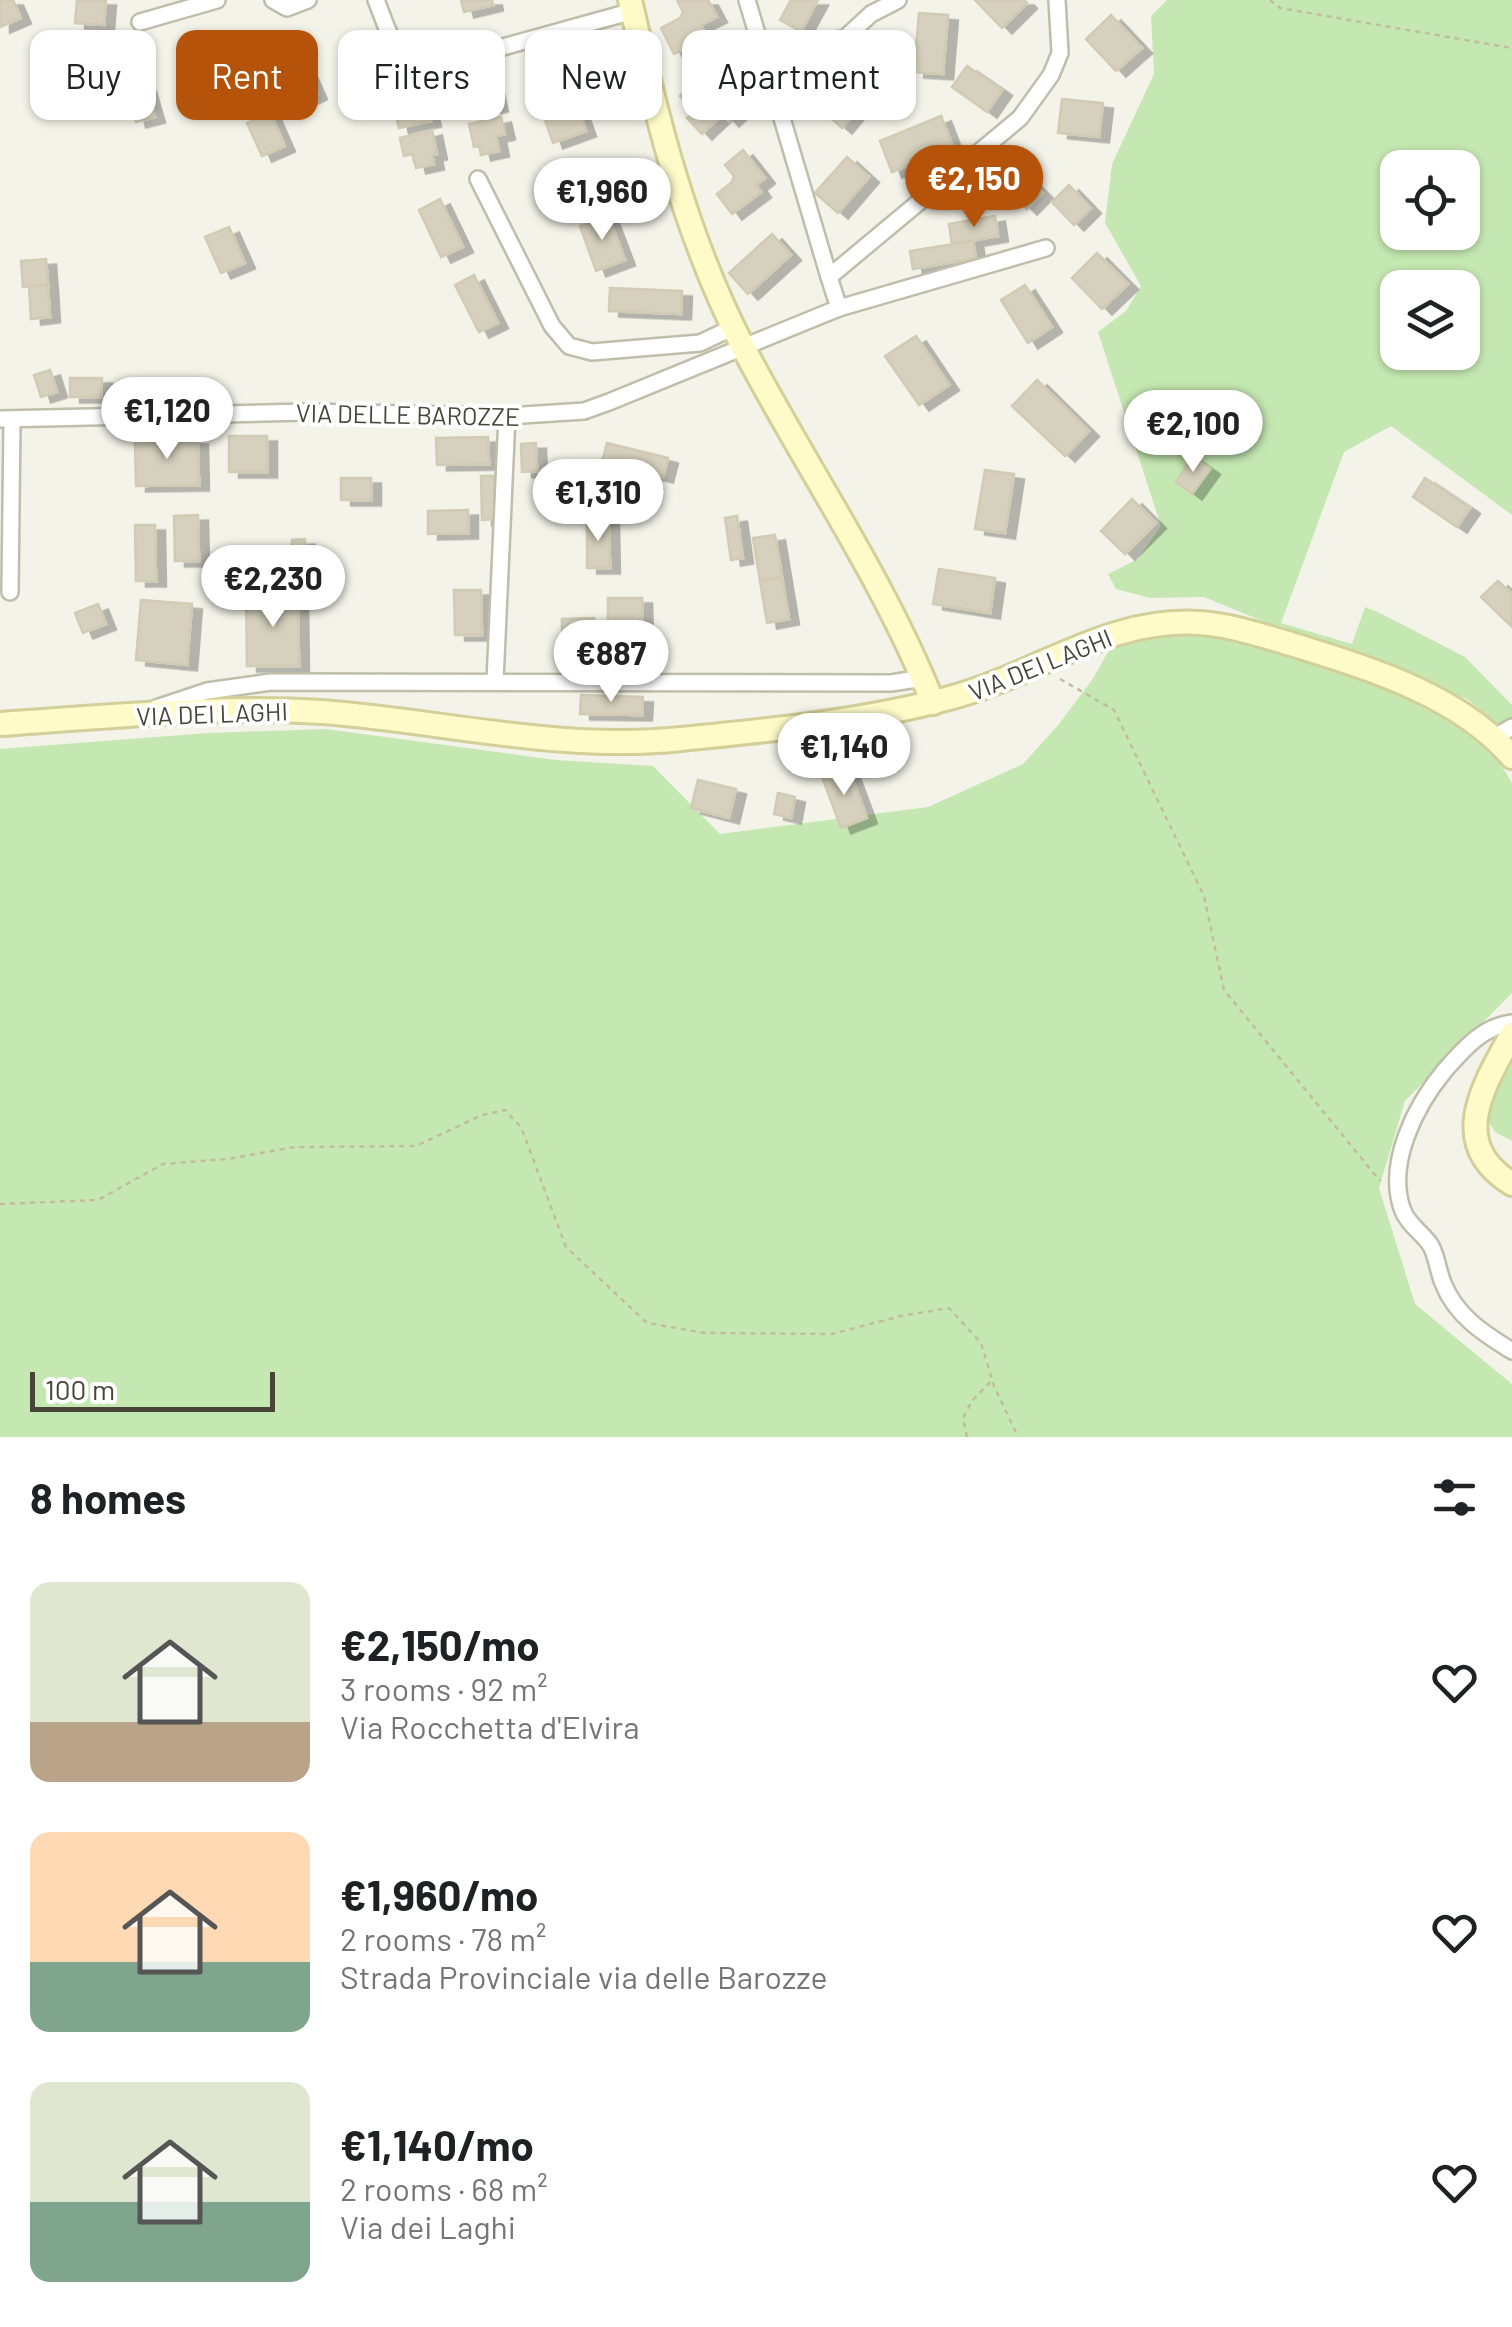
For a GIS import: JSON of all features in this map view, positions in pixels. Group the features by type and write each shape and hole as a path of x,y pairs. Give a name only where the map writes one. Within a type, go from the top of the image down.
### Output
{"main road":[{"path":"632,5 670,166 698,248 738,336 844,523 933,703"},
{"name":"VIA DEI LAGHI","path":"0,724 298,711 544,740 639,743 798,726 933,703 988,687 1086,643 1136,628 1185,622 1218,625 1314,652 1393,680 1503,732 1512,757"},
{"path":"1512,1034 1482,1091 1475,1124 1483,1156 1496,1173 1512,1184"}],"street":[{"path":"140,22 216,0"},
{"path":"273,0 287,8 308,0"},
{"path":"376,0 402,57 426,68 632,5"},
{"path":"748,0 757,30"},
{"path":"854,30 871,14 898,0"},
{"path":"829,277 1020,118 1051,74 1060,53 1057,0"},
{"path":"784,120 839,308"},
{"path":"478,179 555,332 569,346 592,352 700,344 738,336 1046,248"},
{"name":"VIA DELLE BAROZZE","path":"6,420 306,412 507,416 584,411 738,336"},
{"path":"495,681 507,416"},
{"path":"6,420 10,592"},
{"path":"139,715 198,693 258,683 891,683 923,678"},
{"path":"1512,1023 1496,1026 1476,1038 1430,1090 1403,1148 1399,1194 1406,1218 1433,1249 1444,1286 1456,1306 1478,1329 1512,1351"}],"path":[{"path":"1270,0 1280,8 1512,48"},
{"path":"1037,667 1114,710 1204,896 1224,990 1375,1178 1399,1194"},
{"path":"0,1204 98,1200 163,1164 294,1147 416,1146 482,1114 505,1110 521,1127 566,1247 647,1323 705,1332 832,1334 949,1308 981,1344 1018,1437"},
{"path":"968,1437 962,1418 994,1378"}],"green space":[{"path":"1167,0 1512,0 1512,515 1391,426 1344,452 1281,623 1352,644 1365,607 1378,612 1465,657 1512,705 1512,735 1467,699 1204,597 1150,598 1116,589 1108,574 1138,559 1161,526 1098,332 1126,311 1141,286 1105,223 1112,164 1154,74 1151,16"},
{"path":"1176,630 1248,642 1420,704 1473,737 1495,758 1512,783 1512,993 1405,1101 1379,1188 1415,1304 1512,1384 1512,1437 0,1437 0,749 208,733 326,729 556,760 653,766 720,834 928,807 1023,764 1092,680 1113,643"},
{"path":"1512,1056 1512,1141 1495,1132 1488,1121 1491,1093"}],"building":[{"path":"0,0 13,0 21,18 0,27"},
{"path":"77,0 106,0 104,25 75,23"},
{"path":"461,0 492,0 493,5 464,12"},
{"path":"677,0 708,0 717,17 701,25 704,30 682,30 682,50 674,54 661,28 680,18 683,12"},
{"path":"791,0 818,0 802,30 780,20"},
{"path":"975,0 1024,0 1027,3 1002,28"},
{"path":"919,13 948,15 943,74 916,72"},
{"path":"1111,15 1142,48 1116,71 1086,39"},
{"path":"967,66 1002,90 987,112 952,87"},
{"path":"1062,99 1103,103 1099,137 1058,133"},
{"path":"941,116 953,147 892,172 880,141"},
{"path":"274,120 285,146 262,156 247,123"},
{"path":"397,120 431,120 431,121 399,128"},
{"path":"502,120 505,134 496,136 499,151 481,155 479,146 474,147 469,124"},
{"path":"545,120 582,120 586,131 553,143"},
{"path":"689,120 717,120 702,134"},
{"path":"833,120 849,120 842,128"},
{"path":"432,130 437,154 432,155 434,164 416,168 413,154 404,156 400,138"},
{"path":"743,150 765,178 756,185 761,192 732,214 717,194 734,176 725,165"},
{"path":"847,157 869,177 838,213 815,193"},
{"path":"1010,160 1043,193 1027,209 994,176"},
{"path":"1069,185 1091,208 1074,225 1052,202"},
{"path":"440,199 463,247 441,257 419,210"},
{"path":"608,215 625,260 596,271 580,226"},
{"path":"995,216 998,236 952,244 949,224"},
{"path":"229,227 245,263 221,273 205,237"},
{"path":"772,234 791,255 748,294 729,273"},
{"path":"973,241 976,258 913,269 910,251"},
{"path":"1097,253 1128,284 1102,309 1072,278"},
{"path":"46,259 48,285 23,287 21,261"},
{"path":"474,275 498,323 479,332 455,285"},
{"path":"48,285 50,317 31,319 29,286"},
{"path":"1025,285 1052,327 1028,343 1001,300"},
{"path":"610,288 682,291 681,314 609,311"},
{"path":"916,336 949,385 919,405 885,356"},
{"path":"50,370 57,392 41,397 34,375"},
{"path":"70,378 102,378 101,397 70,397"},
{"path":"1037,380 1089,431 1065,456 1012,406"},
{"path":"229,436 267,436 267,472 229,472"},
{"path":"488,437 489,464 437,465 436,438"},
{"path":"198,439 199,485 136,486 135,440"},
{"path":"536,443 537,471 522,472 521,444"},
{"path":"607,443 668,458 663,477 602,462"},
{"path":"1193,457 1210,469 1192,494 1176,482"},
{"path":"985,470 1014,474 1005,533 975,529"},
{"path":"481,476 494,476 495,519 482,520"},
{"path":"341,478 371,478 371,500 341,500"},
{"path":"1425,478 1470,508 1457,527 1413,497"},
{"path":"1132,499 1156,523 1125,554 1101,531"},
{"path":"468,510 468,533 428,534 428,511"},
{"path":"198,515 199,561 175,561 174,516"},
{"path":"737,516 743,558 731,560 725,518"},
{"path":"587,519 609,519 610,568 587,568"},
{"path":"135,525 155,525 156,581 136,581"},
{"path":"775,535 782,577 760,581 753,538"},
{"path":"305,539 306,593 292,593 292,540"},
{"path":"939,569 995,578 990,613 933,604"},
{"path":"782,577 789,619 767,623 760,581"},
{"path":"1498,581 1512,594 1512,627 1481,597"},
{"path":"454,590 481,590 482,635 455,635"},
{"path":"298,593 299,666 247,666 246,594"},
{"path":"608,598 642,598 643,629 608,629"},
{"path":"141,600 192,604 187,665 136,660"},
{"path":"98,604 106,624 83,633 75,613"},
{"path":"594,618 594,649 562,649 562,619"},
{"path":"581,695 643,697 642,715 580,714"},
{"path":"848,767 867,818 841,828 822,777"},
{"path":"698,780 736,789 729,818 691,808"},
{"path":"778,793 795,797 791,818 774,814"}]}
